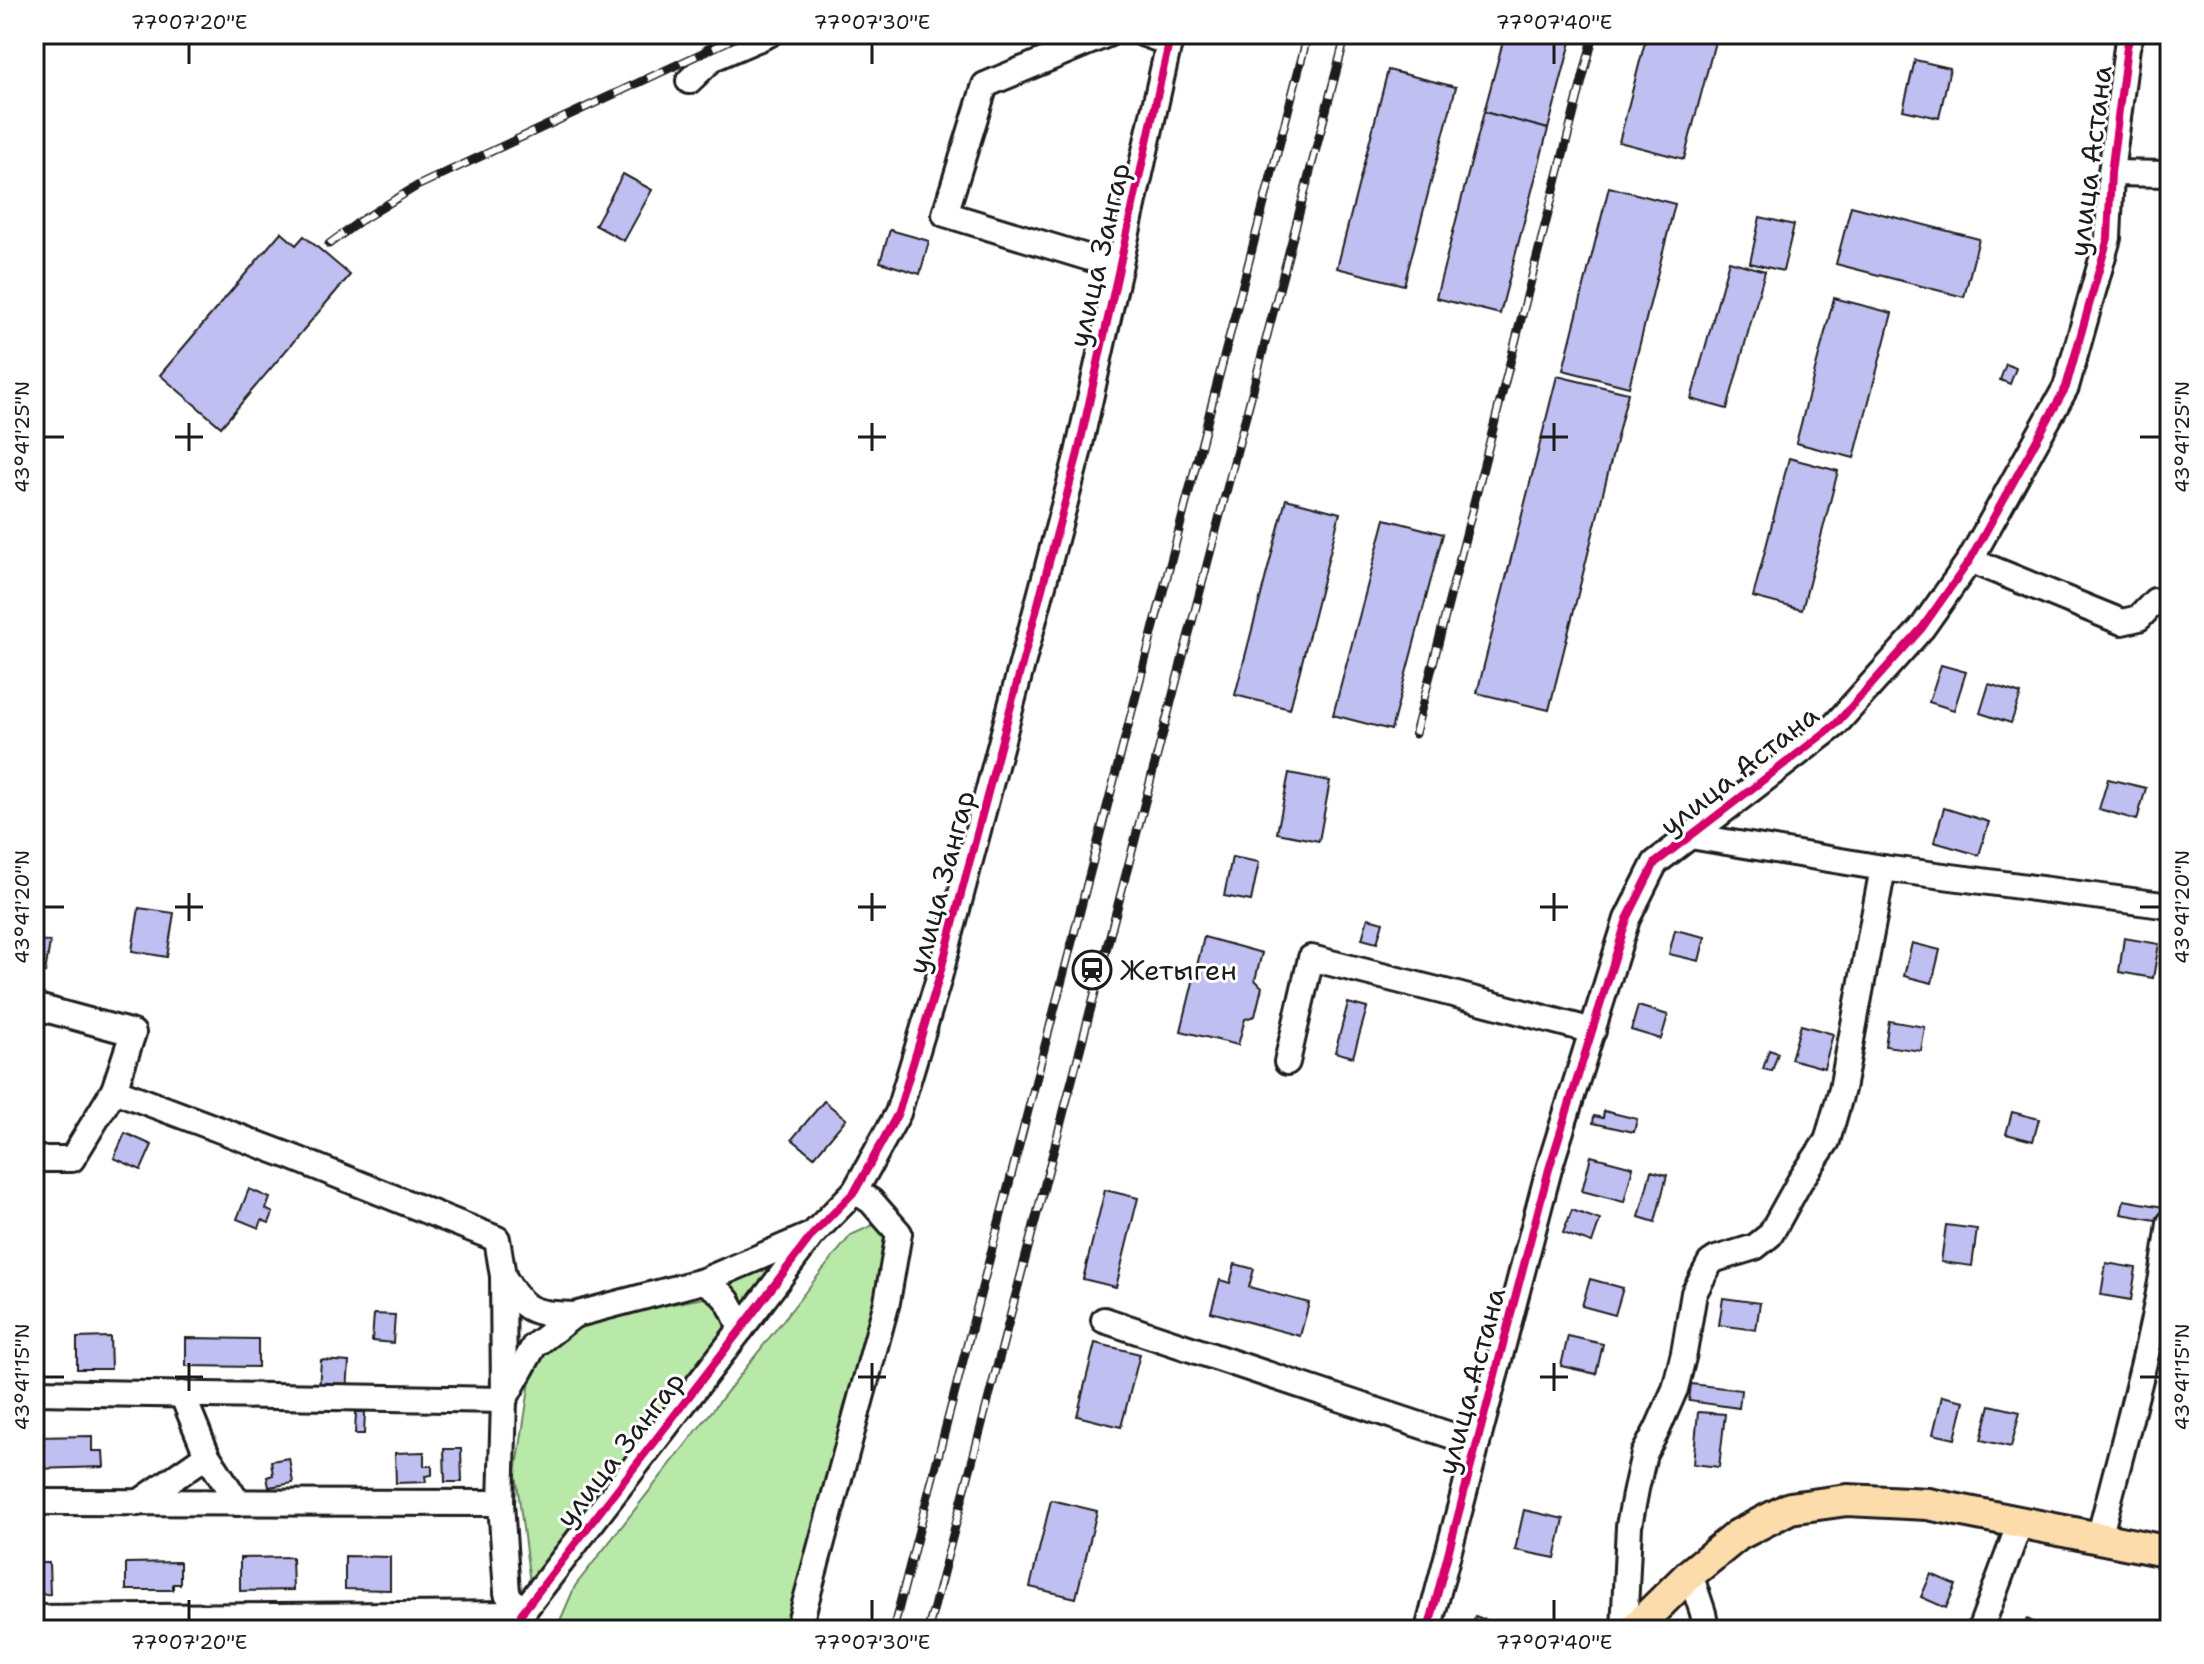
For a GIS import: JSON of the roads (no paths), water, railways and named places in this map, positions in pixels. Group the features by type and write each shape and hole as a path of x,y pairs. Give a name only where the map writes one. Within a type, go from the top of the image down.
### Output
{"main road":[{"path":"1633,1630 1690,1574 1738,1535 1790,1508 1847,1500 1928,1504 2170,1552"}],"street":[{"path":"689,81 713,58 769,34"},
{"path":"1108,34 985,85 945,214 1119,267"},
{"path":"1144,34 1170,38"},
{"name":"улица Астана","path":"1428,1630 1549,1169 1627,919 1655,863 1835,725 1922,628 1970,560 2066,387 2108,238 2111,173 2131,34"},
{"name":"улица Зангар","path":"521,1622 812,1235 855,1191 898,1113 938,981 1078,453 1170,38"},
{"path":"2111,173 2170,174"},
{"path":"1970,560 2122,622 2139,618 2155,601"},
{"path":"1690,836 1883,868 2170,906"},
{"path":"1624,1630 1629,1526 1636,1489 1644,1454 1675,1389 1694,1293 1710,1263 1755,1247 1770,1235 1827,1141 1842,1089 1883,868"},
{"path":"1287,1062 1311,958 1593,1031"},
{"path":"34,1006 133,1033 114,1090 72,1159 34,1159"},
{"path":"34,1618 521,1622 507,1593 501,1503 503,1276 497,1239 114,1090"},
{"path":"798,1630 887,1302 899,1233 871,1201 855,1191"},
{"path":"2099,1539 2153,1328 2170,1223"},
{"path":"503,1276 514,1295 535,1313 574,1315 703,1281 812,1235"},
{"path":"703,1281 720,1290 730,1302 741,1329"},
{"path":"504,1400 534,1346 574,1315"},
{"path":"1104,1320 1477,1444"},
{"path":"34,1392 504,1400"},
{"path":"182,1394 207,1455 238,1503"},
{"path":"138,1503 207,1455"},
{"path":"34,1502 501,1503"},
{"path":"1980,1630 2020,1523"},
{"path":"1690,1574 1706,1630"}],"railway":[{"path":"329,244 417,186 743,34"},
{"path":"893,1630 1308,34"},
{"path":"928,1630 1346,34"},
{"path":"1415,734 1594,34"}],"place":[{"name":"Жетыген","path":"1092,970"}]}
